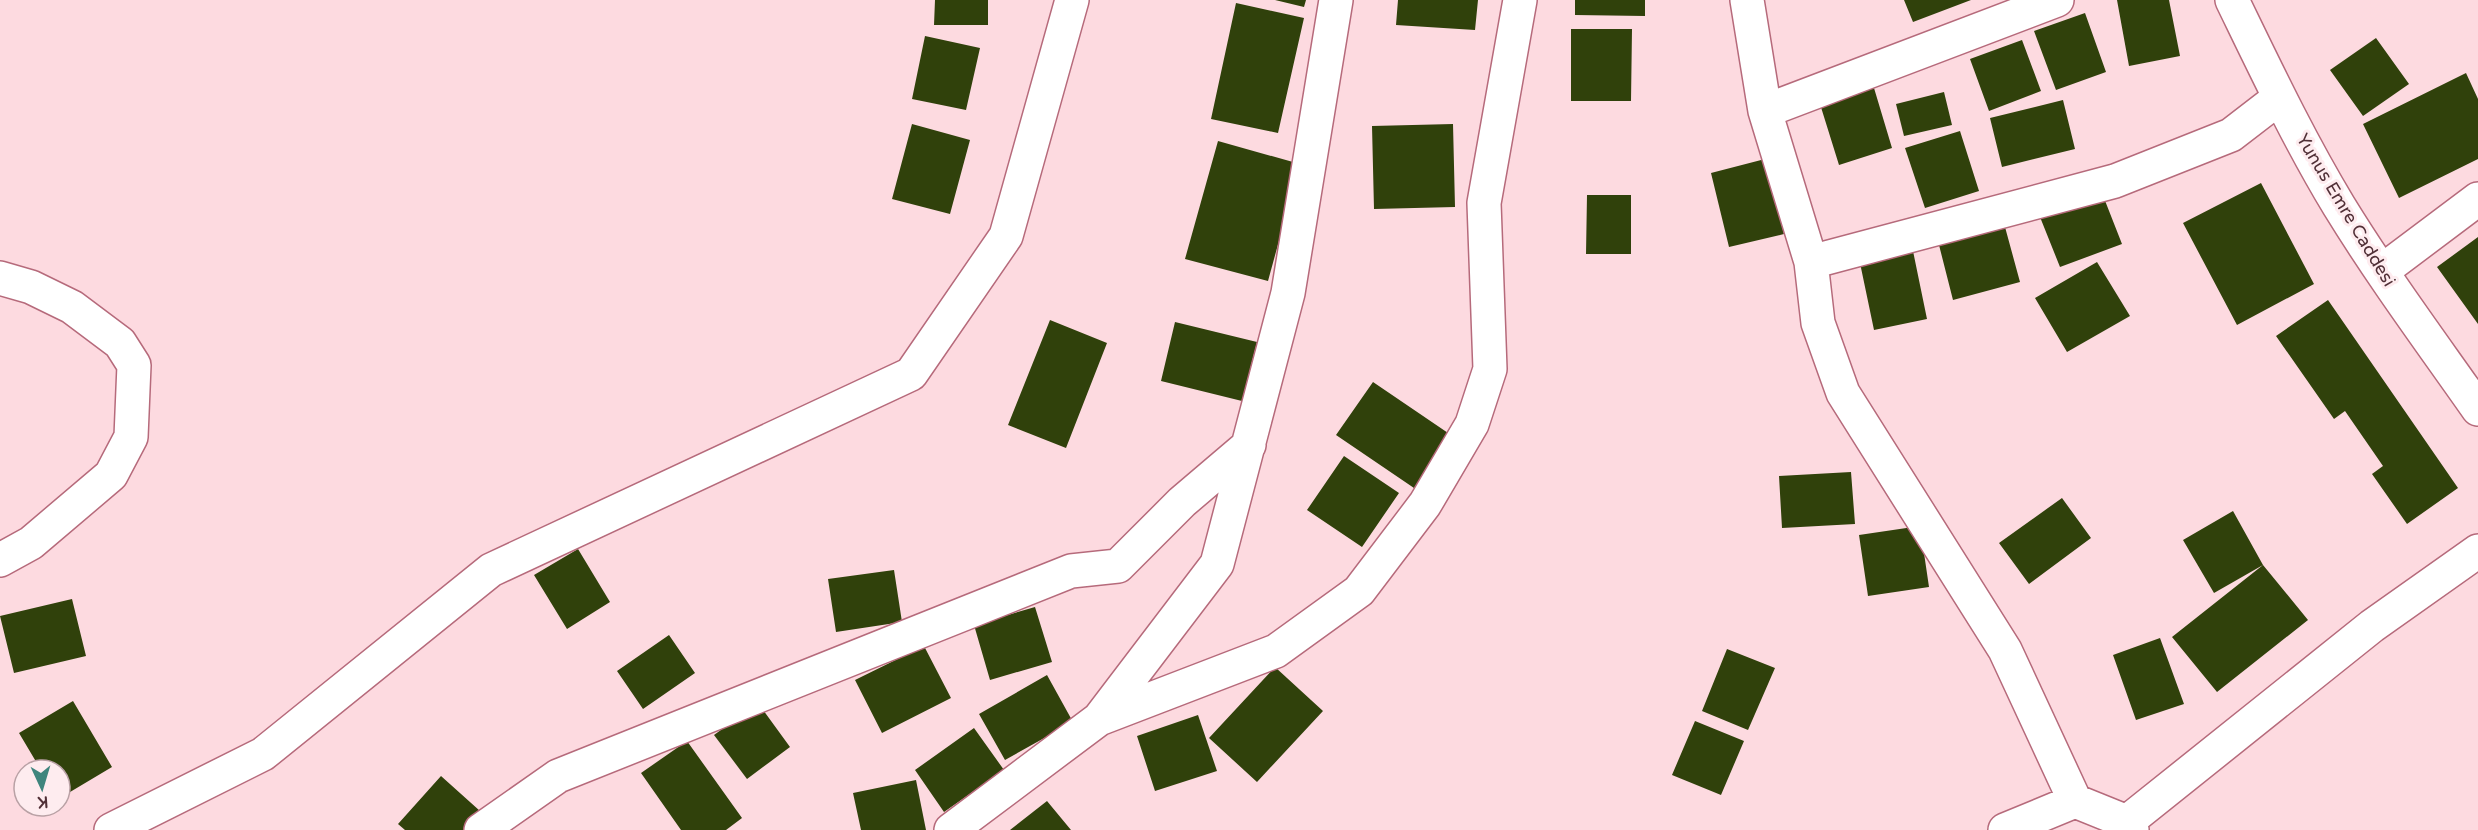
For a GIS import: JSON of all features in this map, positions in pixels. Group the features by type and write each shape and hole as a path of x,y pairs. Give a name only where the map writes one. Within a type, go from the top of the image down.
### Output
{"street":[{"path":"111,830 263,754 491,570 910,374 1006,236 1072,0"},
{"path":"951,830 1099,719 1218,564 1288,293 1336,0"},
{"path":"1099,719 1276,651 1359,591 1431,494 1472,424 1490,369 1484,203 1520,0"},
{"path":"1747,0 1765,111 1811,262 1818,323 1843,393 2005,650 2075,801 2129,826 2372,626 2478,551"},
{"path":"1765,111 2015,7 2057,0"},
{"name":"Yunus Emre Caddesi","path":"2232,0 2280,98 2339,206 2478,409"},
{"path":"1811,262 2115,181 2231,135 2280,98"},
{"path":"2382,271 2478,199"},
{"path":"0,278 31,287 72,307 120,343 134,365 131,437 111,475 31,543 0,560"},
{"path":"481,830 558,776 1071,571 1118,566 1182,502 1249,445"},
{"path":"2005,830 2075,801"}],"building":[{"path":"935,0 988,0 988,25 934,25"},
{"path":"1275,0 1306,0 1304,7"},
{"path":"1398,0 1478,0 1475,30 1396,25"},
{"path":"1575,0 1645,0 1645,16 1575,15"},
{"path":"1904,0 1971,0 1913,22"},
{"path":"2117,0 2169,0 2180,56 2129,66"},
{"path":"1236,3 1304,18 1278,133 1211,119"},
{"path":"2085,13 2106,72 2056,90 2034,31"},
{"path":"1571,29 1632,29 1631,101 1571,101"},
{"path":"925,36 980,48 966,110 912,99"},
{"path":"2376,38 2409,84 2363,116 2330,70"},
{"path":"2022,40 2041,91 1989,111 1970,59"},
{"path":"2466,73 2478,99 2478,159 2399,198 2363,124"},
{"path":"1874,88 1892,148 1839,165 1820,104"},
{"path":"1944,92 1952,125 1904,136 1896,104"},
{"path":"2063,100 2075,149 2002,167 1990,118"},
{"path":"912,124 970,140 950,214 892,199"},
{"path":"1453,124 1455,207 1374,209 1372,126"},
{"path":"1960,131 1979,191 1925,208 1905,148"},
{"path":"1218,141 1300,164 1268,281 1185,259"},
{"path":"1765,159 1784,234 1729,247 1711,173"},
{"path":"2261,183 2314,284 2237,325 2183,223"},
{"path":"2102,193 2122,244 2060,267 2040,217"},
{"path":"1587,195 1631,195 1631,254 1586,254"},
{"path":"2005,227 2020,282 1953,300 1939,245"},
{"path":"2478,237 2478,324 2437,267"},
{"path":"1913,251 1927,319 1874,330 1860,263"},
{"path":"2097,262 2130,316 2067,352 2035,298"},
{"path":"2328,300 2458,488 2407,524 2372,474 2383,466 2345,411 2334,419 2276,336"},
{"path":"1050,320 1107,343 1066,448 1008,425"},
{"path":"1175,322 1257,342 1242,401 1161,381"},
{"path":"1373,382 1451,435 1414,488 1336,435"},
{"path":"1344,456 1399,493 1362,547 1307,510"},
{"path":"1851,472 1855,524 1782,528 1779,476"},
{"path":"2062,498 2091,538 2029,584 1999,543"},
{"path":"2233,511 2263,565 2214,593 2183,540"},
{"path":"1920,526 1929,587 1868,596 1859,535"},
{"path":"578,549 610,602 567,629 534,575"},
{"path":"2263,565 2308,620 2217,692 2172,637"},
{"path":"894,570 902,622 836,632 828,579"},
{"path":"72,599 86,656 14,673 0,616"},
{"path":"1035,607 1052,662 990,680 974,625"},
{"path":"669,635 695,673 643,709 617,671"},
{"path":"2160,638 2184,704 2136,720 2113,655"},
{"path":"924,646 951,698 882,733 855,680"},
{"path":"1727,649 1775,668 1748,730 1702,711"},
{"path":"1275,667 1323,711 1257,782 1209,738"},
{"path":"1047,675 1073,722 1005,760 979,714"},
{"path":"73,701 112,767 72,791 72,758 34,758 19,733"},
{"path":"758,703 790,747 747,779 714,735"},
{"path":"1198,715 1217,771 1155,791 1137,736"},
{"path":"1695,721 1744,741 1721,795 1672,775"},
{"path":"974,728 1004,770 944,812 915,770"},
{"path":"687,741 742,818 726,830 681,830 641,773"},
{"path":"441,776 480,811 463,830 405,830 398,824"},
{"path":"916,780 926,830 861,830 853,793"},
{"path":"1047,801 1071,830 1010,830"}]}
